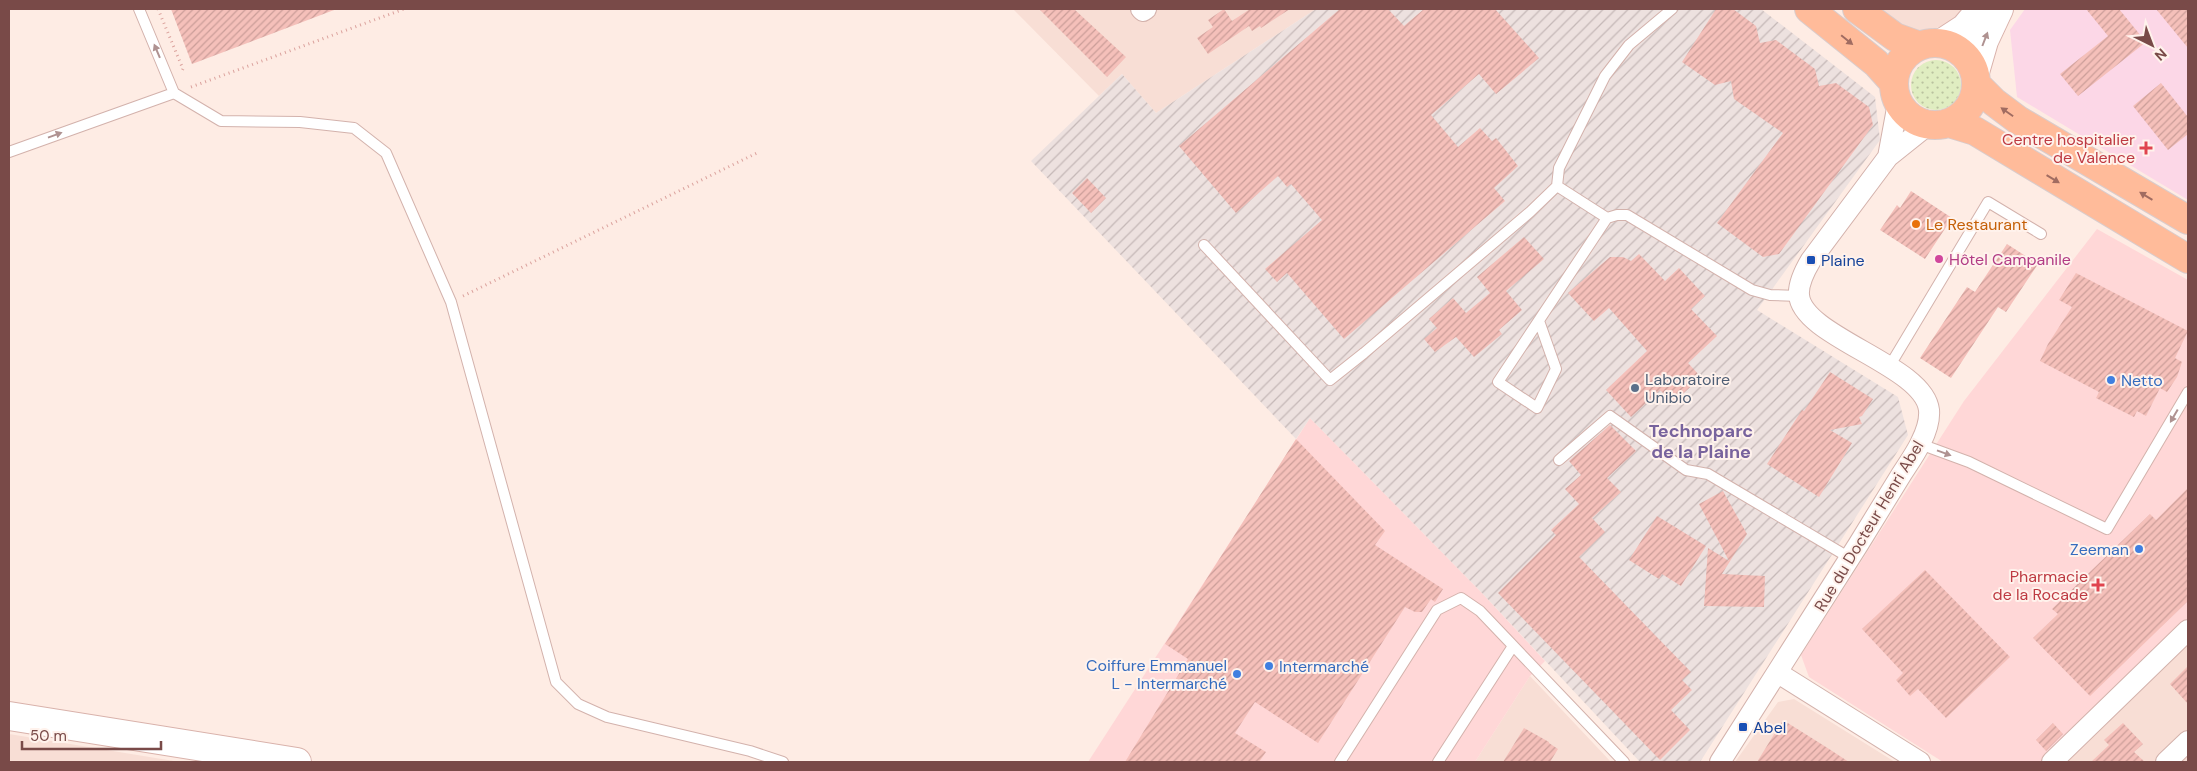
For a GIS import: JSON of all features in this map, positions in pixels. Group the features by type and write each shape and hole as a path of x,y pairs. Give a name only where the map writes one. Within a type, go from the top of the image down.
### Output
{"main road":[{"path":"1810,9 1876,63 1896,93 1906,113 1916,121 1975,131 2184,260"},
{"path":"1857,9 1895,37 1956,48 1968,58 1976,78 1994,102 2018,120 2188,220"},
{"path":"1896,93 1898,68 1907,54 1931,45 1965,28 1981,9"},
{"path":"1938,124 1960,117 1969,108 1974,97 1984,41 1999,9"},
{"path":"9,716 297,762"}],"street":[{"path":"1141,9 1143,11 1146,9"},
{"path":"1888,157 1896,93"},
{"path":"1799,296 1803,274 1811,260 1888,157 1938,124"},
{"name":"Rue du Docteur Henri Abel","path":"1720,762 1850,558 1920,444 1927,427 1929,415 1927,402 1917,387 1889,367 1824,328 1811,317 1799,296"},
{"path":"2052,762 2188,630"},
{"path":"1778,673 1920,762"},
{"path":"2166,762 2188,741"}],"lane":[{"path":"139,9 174,93 221,121 300,122 354,128 386,153 451,302 556,682 578,704 607,717 743,749 783,762"},
{"path":"1204,245 1330,380 1530,212 1557,186 1558,168 1605,76 1629,45 1672,9"},
{"path":"9,152 174,93"},
{"path":"1557,186 1607,218"},
{"path":"1889,367 1988,202 2041,234"},
{"path":"1539,321 1556,369 1537,408 1498,382 1607,218 1617,215 1627,215 1752,290 1770,295 1799,296"},
{"path":"1920,444 1969,462 2107,529 2188,392"},
{"path":"1559,460 1610,416 1686,470 1708,474 1850,558"},
{"path":"1340,762 1437,610 1461,598 1480,611 1624,762"},
{"path":"1438,762 1513,646"}],"path":[{"path":"174,93 404,9"},
{"path":"451,302 759,152"}],"shaded area":[{"path":"1013,9 1316,9 1156,113 1122,74 1099,96"},
{"path":"1316,9 1761,9 1875,97 1880,140 1757,310 1898,397 1908,435 1700,762 1640,762 1482,593 1310,418 1296,439 1031,161 1122,74 1156,113"},
{"path":"1878,9 1965,9 1954,21 1934,29 1917,31 1898,26"},
{"name":"Centre hospitalier de Valence","path":"2025,9 2188,9 2188,200 2017,97 2010,30"},
{"path":"2097,229 2188,280 2188,618 2040,762 1943,762 1809,677 1801,655 1964,401"},
{"path":"1310,418 1482,593 1545,661 1530,676 1475,762 1088,762"},
{"path":"2188,638 2188,762 2061,762"},
{"path":"1530,676 1611,762 1475,762"},
{"path":"1794,699 1895,762 1735,762 1778,702"},
{"path":"9,734 180,762 9,762"}],"green space":[{"path":"1936,60 1946,62 1954,67 1959,75 1961,85 1959,95 1954,103 1946,108 1936,110 1926,108 1918,103 1913,95 1911,85 1913,75 1918,67 1926,62"}],"building":[{"path":"171,9 334,9 334,10 192,64"},
{"path":"1039,9 1074,9 1126,57 1107,77"},
{"path":"1224,9 1232,21 1250,9 1290,9 1261,28 1260,26 1252,31 1249,26 1208,54 1197,38 1213,27 1208,20"},
{"path":"1340,9 1388,9 1404,26 1424,9 1495,9 1539,58 1496,94 1479,74 1431,115 1458,147 1480,128 1492,141 1496,138 1518,166 1494,188 1505,201 1344,339 1287,273 1277,282 1265,269 1322,220 1291,184 1287,187 1278,176 1236,213 1179,146"},
{"path":"1716,9 1733,9 1756,26 1760,43 1776,40 1815,69 1819,86 1836,83 1869,107 1873,125 1779,254 1763,257 1717,223 1783,133 1734,99 1731,81 1715,85 1682,62"},
{"path":"2086,9 2119,9 2146,42 2078,96 2060,74 2108,36"},
{"path":"2156,9 2188,9 2188,48"},
{"path":"2161,83 2188,117 2188,134 2168,150 2133,106"},
{"path":"1087,178 1106,198 1091,213 1072,193"},
{"name":"Le Restaurant","path":"1911,191 1952,218 1925,259 1880,230 1897,205 1900,208"},
{"path":"1524,237 1544,259 1506,291 1522,310 1499,330 1502,334 1474,357 1456,337 1435,352 1424,339 1437,328 1429,319 1453,298 1466,313 1490,293 1477,277"},
{"name":"Hôtel Campanile","path":"2007,244 2038,264 2006,312 1998,307 1951,378 1920,358 1967,287 1975,292"},
{"path":"1639,254 1665,281 1679,268 1705,296 1691,309 1717,336 1688,363 1701,377 1673,403 1660,390 1631,417 1606,390 1647,351 1609,308 1594,321 1568,293 1610,257 1623,257 1631,261"},
{"path":"2076,273 2188,331 2175,358 2182,362 2177,377 2167,392 2160,388 2146,416 2137,411 2134,417 2096,398 2099,392 2040,361 2048,344 2072,307 2059,300"},
{"path":"1830,372 1873,399 1862,416 1859,417 1862,424 1830,430 1852,443 1819,497 1767,464 1802,410 1804,411"},
{"path":"1610,425 1636,451 1607,478 1621,492 1592,518 1605,532 1579,557 1691,672 1682,680 1692,690 1671,710 1690,730 1660,760 1498,593 1556,535 1551,530 1579,504 1565,489 1581,475 1569,461"},
{"path":"1296,439 1385,531 1375,545 1443,589 1435,602 1431,599 1422,612 1415,612 1405,607 1318,743 1255,702 1235,733 1266,752 1259,762 1125,762 1188,659 1165,644"},
{"path":"2188,488 2188,601 2090,696 2033,638 2058,614 2052,609 2093,569 2150,514 2156,520"},
{"path":"1723,491 1747,534 1722,574 1765,576 1764,607 1704,606 1708,548 1729,561 1699,504"},
{"path":"1657,516 1706,546 1681,586 1662,574 1659,579 1629,560"},
{"path":"1925,570 2010,657 1946,718 1918,689 1910,696 1896,680 1903,673 1862,629"},
{"path":"2188,666 2188,704 2170,684"},
{"path":"1783,720 1826,747 1849,762 1757,762"},
{"path":"2053,723 2063,734 2046,751 2036,740"},
{"path":"2123,723 2143,744 2134,752 2145,762 2091,762 2109,745 2104,740"},
{"path":"1524,728 1558,749 1550,762 1503,762"}],"place":[{"name":"Centre hospitalier de Valence","path":"2146,148"},
{"name":"Le Restaurant","path":"1916,224"},
{"name":"Hôtel Campanile","path":"1939,259"},
{"name":"Plaine","path":"1811,260"},
{"name":"Netto","path":"2111,380"},
{"name":"Laboratoire Unibio","path":"1635,388"},
{"name":"Zeeman","path":"2139,549"},
{"name":"Pharmacie de la Rocade","path":"2098,585"},
{"name":"Intermarché","path":"1269,666"},
{"name":"Coiffure Emmanuel L - Intermarché","path":"1237,674"},
{"name":"Abel","path":"1743,727"}],"district":[{"name":"Technoparc de la Plaine","path":"1701,441"}]}
